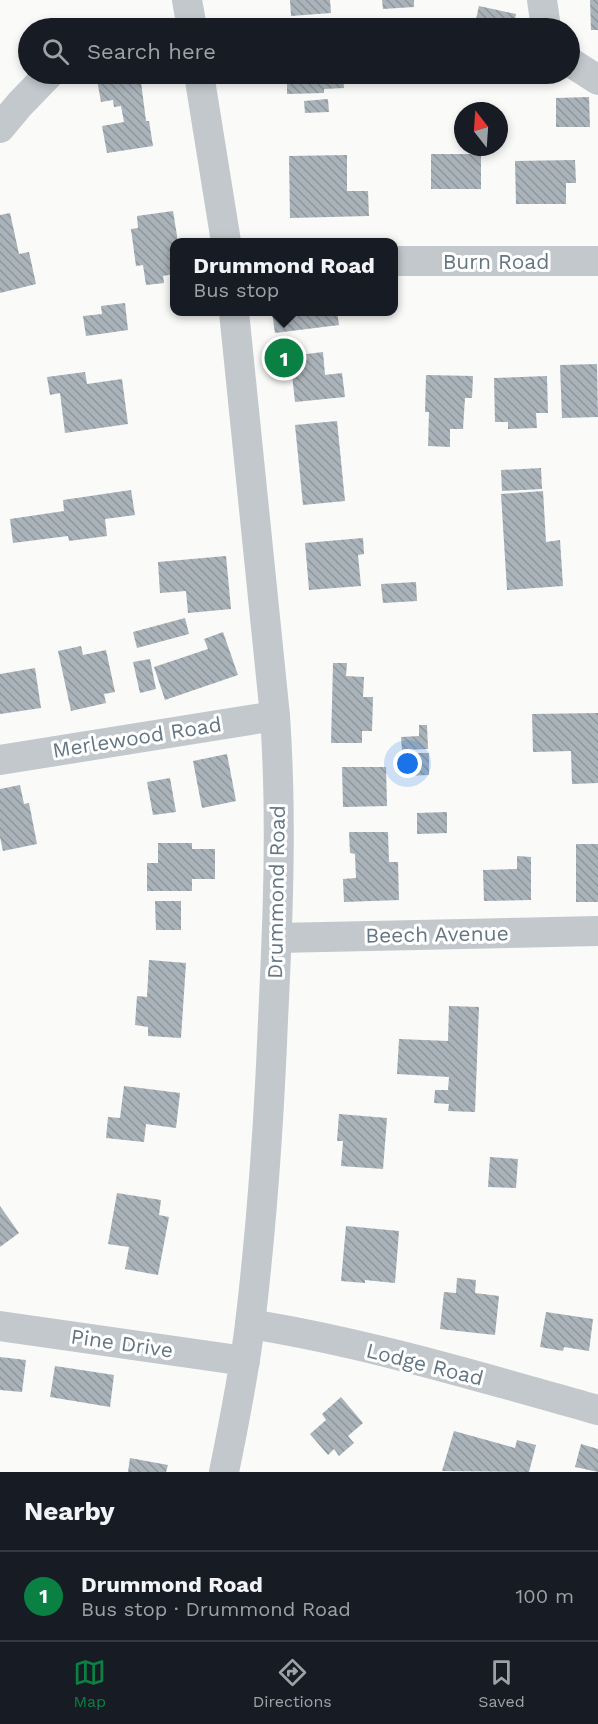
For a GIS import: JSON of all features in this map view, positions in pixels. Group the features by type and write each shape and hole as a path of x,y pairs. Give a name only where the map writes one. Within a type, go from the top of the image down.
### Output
{"street":[{"path":"188,0 191,18"},
{"path":"542,0 545,18"},
{"path":"580,68 598,80"},
{"path":"0,128 39,84"},
{"path":"201,84 225,238"},
{"name":"Burn Road","path":"398,261 598,261"},
{"name":"Drummond Road","path":"224,1472 250,1324 268,1131 277,938 278,771 275,716 234,316"},
{"name":"Merlewood Road","path":"0,760 275,716"},
{"name":"Beech Avenue","path":"277,938 598,931"},
{"name":"Lodge Road","path":"250,1324 296,1331 598,1410"},
{"name":"Pine Drive","path":"0,1326 245,1361"}],"building":[{"path":"290,0 330,0 331,13 291,16"},
{"path":"382,0 414,0 414,7 383,9"},
{"path":"590,0 598,0 598,30 591,30"},
{"path":"479,6 516,14 515,18 476,18"},
{"path":"98,84 141,84 146,121 149,121 153,146 107,153 102,126 124,122 121,106 114,107 113,100 101,102"},
{"path":"287,84 344,84 344,88 324,89 324,93 287,94"},
{"path":"589,97 590,127 556,127 556,98"},
{"path":"328,99 329,112 305,113 304,101"},
{"path":"431,154 481,156 481,189 431,189"},
{"path":"347,155 347,191 368,191 369,216 290,218 289,156"},
{"path":"575,160 576,183 566,183 566,204 516,204 515,161"},
{"path":"173,211 177,238 170,238 170,275 163,276 164,283 146,285 143,265 136,266 131,229 138,228 137,216"},
{"path":"10,213 19,254 29,252 36,284 0,293 0,215"},
{"path":"125,303 128,330 86,336 83,316 102,314 101,306"},
{"path":"273,316 338,316 339,325 275,333"},
{"path":"323,352 325,375 342,373 345,397 295,402 290,356"},
{"path":"597,364 598,417 562,418 560,365"},
{"path":"85,372 87,384 122,379 128,424 65,433 60,393 50,395 47,377"},
{"path":"426,375 473,376 472,398 465,398 463,429 450,429 450,447 428,446 429,412 425,412"},
{"path":"547,376 548,413 536,413 537,428 508,429 508,422 495,422 494,378"},
{"path":"337,421 345,501 303,505 295,425"},
{"path":"541,468 542,489 502,491 501,470"},
{"path":"131,490 135,515 105,519 107,536 69,541 68,536 13,543 10,519 64,511 63,500"},
{"path":"543,491 546,542 560,540 563,586 507,590 501,494"},
{"path":"363,538 364,554 358,555 361,586 309,590 305,543"},
{"path":"226,556 231,609 188,613 186,591 160,593 158,562"},
{"path":"416,582 417,601 383,603 381,584"},
{"path":"185,618 189,634 137,648 133,632"},
{"path":"223,632 238,675 165,700 154,667 208,649 204,639"},
{"path":"81,646 83,655 106,650 115,692 104,694 106,703 71,711 58,651"},
{"path":"150,659 156,689 140,693 133,662"},
{"path":"333,663 347,663 346,676 364,677 363,697 373,697 372,731 362,731 362,743 331,743"},
{"path":"35,668 41,708 0,714 0,674"},
{"path":"598,713 598,783 572,784 571,751 533,752 532,714"},
{"path":"419,725 427,725 428,749 402,750 401,737 419,736"},
{"path":"402,753 429,753 429,775 402,776"},
{"path":"227,754 236,801 202,808 193,761"},
{"path":"342,767 386,767 387,806 343,807"},
{"path":"170,778 176,812 153,815 147,782"},
{"path":"20,785 24,804 29,803 37,844 3,851 0,837 0,789"},
{"path":"447,812 447,833 417,834 417,813"},
{"path":"349,832 388,832 389,862 398,862 399,900 344,902 343,879 356,878 355,854 350,853"},
{"path":"158,843 192,843 192,849 215,849 215,879 192,879 192,891 147,891 147,863 158,863"},
{"path":"576,844 598,844 598,902 576,902"},
{"path":"517,856 531,857 531,900 484,901 483,870 517,869"},
{"path":"155,901 181,901 181,930 156,930"},
{"path":"149,960 186,963 181,1038 148,1036 148,1027 135,1025 137,996 147,997"},
{"path":"449,1006 479,1007 475,1112 448,1111 449,1104 434,1103 435,1090 448,1090 449,1077 397,1074 399,1039 448,1041"},
{"path":"124,1086 180,1093 176,1128 146,1124 144,1142 106,1138 108,1117 120,1118"},
{"path":"339,1114 387,1118 383,1169 341,1166 343,1141 337,1141"},
{"path":"490,1157 518,1159 516,1188 488,1187"},
{"path":"117,1193 161,1200 159,1215 169,1217 158,1275 125,1269 129,1247 108,1244"},
{"path":"0,1206 19,1233 0,1247"},
{"path":"346,1226 399,1231 395,1283 365,1280 365,1283 341,1281"},
{"path":"457,1278 476,1280 475,1293 499,1296 495,1335 440,1329 444,1292 456,1293"},
{"path":"546,1312 593,1319 589,1351 564,1347 563,1351 540,1347"},
{"path":"0,1357 26,1360 22,1392 0,1390"},
{"path":"55,1366 114,1375 110,1407 50,1397"},
{"path":"341,1397 363,1423 348,1436 354,1443 339,1456 334,1449 328,1455 310,1434 326,1420 322,1414"},
{"path":"454,1431 515,1448 517,1440 536,1445 529,1472 442,1471"},
{"path":"581,1444 598,1449 598,1472 575,1467"},
{"path":"130,1458 168,1465 166,1472 128,1472"}],"place":[{"name":"Drummond Road","path":"284,358"}]}
